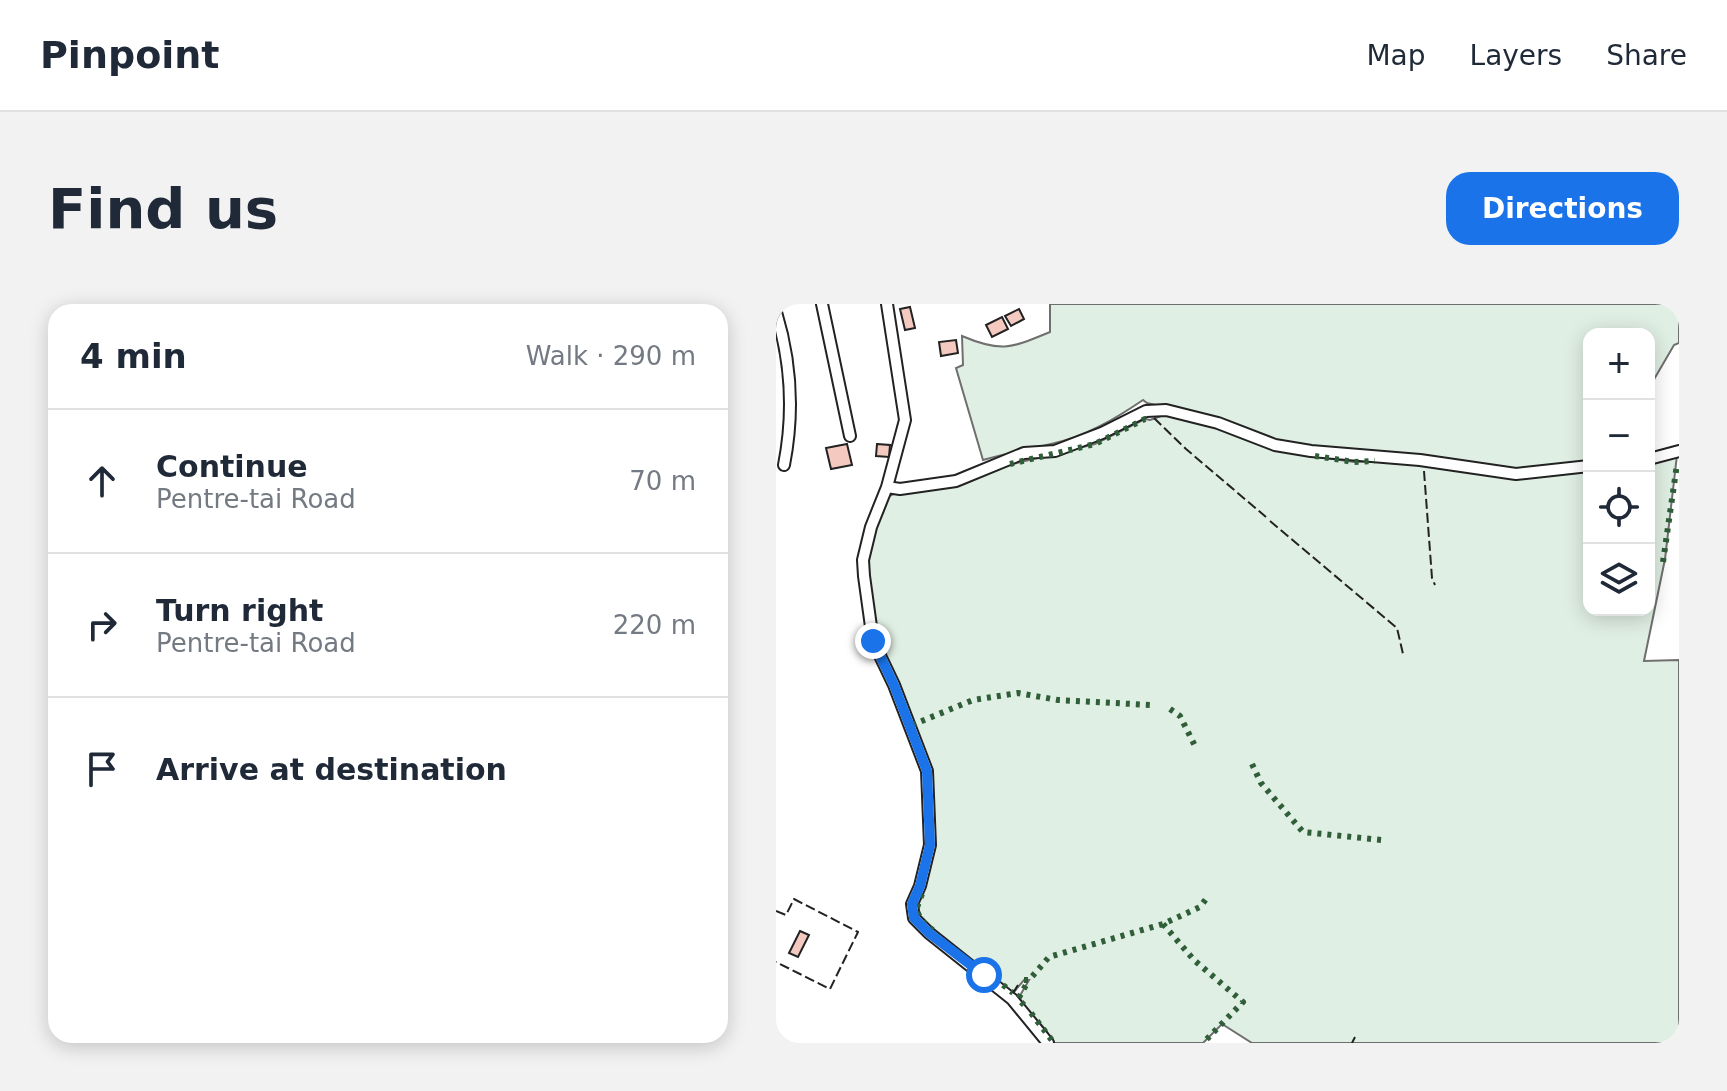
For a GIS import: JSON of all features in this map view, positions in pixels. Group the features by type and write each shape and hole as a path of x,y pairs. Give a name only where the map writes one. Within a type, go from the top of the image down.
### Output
{"street":[{"path":"822,304 850,436"},
{"path":"887,304 905,420 887,487 871,527 863,560 864,586 873,641 894,685 927,771 930,845 924,875 912,904 914,918 1012,999 1048,1043"},
{"path":"776,312 789,372 784,465"},
{"path":"887,487 900,489 956,481 1024,453 1055,451 1102,433 1146,411 1166,410 1218,423 1275,445 1311,451 1420,460 1516,474 1583,467"},
{"path":"1655,457 1679,451"}],"green space":[{"path":"1050,304 1679,304 1679,343 1674,345 1655,378 1655,328 1583,328 1583,464 1521,471 1283,444 1209,418 1143,400 1076,437 983,460 956,368 963,365 962,336 987,345 1006,346 1050,332"},
{"path":"1167,414 1189,417 1311,456 1354,462 1433,465 1510,478 1583,471 1583,616 1653,616 1644,661 1679,660 1679,1043 1252,1043 1222,1024 1203,1043 1054,1043 1018,999 1029,980 1024,980 1013,993 923,922 916,910 933,853 929,762 876,640 868,594 868,558 874,530 887,497 1095,444 1145,419"},
{"path":"1677,455 1665,559 1655,608 1655,460"}],"building":[{"path":"910,307 915,328 905,330 900,309"},
{"path":"1019,309 1024,319 1011,326 1005,316"},
{"path":"1002,317 1008,329 992,337 986,325"},
{"path":"956,340 958,353 941,356 939,342"},
{"path":"847,444 852,465 831,469 826,448"},
{"path":"877,444 890,445 889,457 876,456"},
{"path":"800,931 809,935 798,957 789,953"}],"hedge":[{"path":"1010,464 1095,444 1145,419 1150,420"},
{"path":"1315,456 1354,462 1375,461"},
{"path":"1663,562 1677,464"},
{"path":"912,725 973,700 1018,693 1058,700 1151,705"},
{"path":"1170,709 1180,716 1195,746"},
{"path":"1252,764 1261,783 1303,832 1382,840"},
{"path":"922,894 916,910 923,922 934,931"},
{"path":"1024,980 1029,980 1049,957 1163,924 1200,907 1206,899"},
{"path":"1163,924 1194,960 1243,1002 1203,1043"},
{"path":"1003,985 1013,993"},
{"path":"1024,1005 1018,999 1026,985"},
{"path":"1031,1013 1054,1043"}],"fence":[{"path":"1154,418 1266,517"},
{"path":"1424,471 1435,585"},
{"path":"1270,521 1397,628 1403,654"},
{"path":"776,911 786,915 794,899 858,932 830,989 776,962"},
{"path":"1013,993 1018,985"},
{"path":"1352,1043 1355,1037"}],"route":[{"path":"873,641 894,685 927,771 930,845 927,864 912,904 914,918 921,927 984,975"}]}
